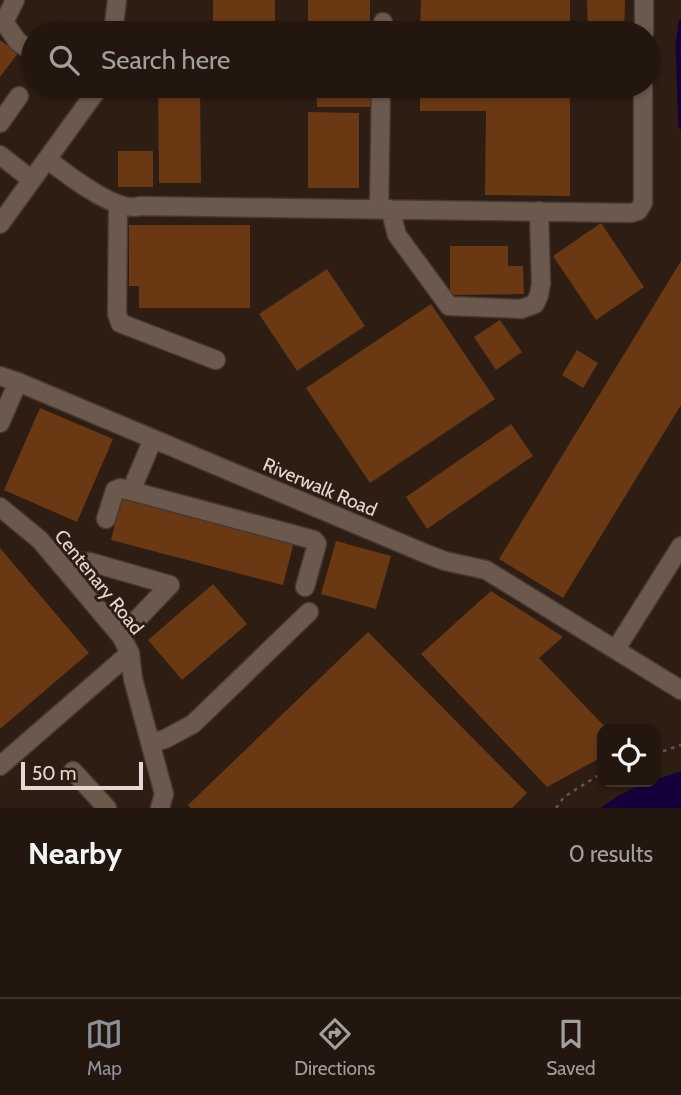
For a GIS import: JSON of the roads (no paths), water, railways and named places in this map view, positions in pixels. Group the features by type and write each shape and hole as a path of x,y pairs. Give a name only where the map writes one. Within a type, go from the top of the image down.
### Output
{"street":[{"path":"15,0 4,22 21,44"},
{"path":"114,21 117,0"},
{"path":"644,0 644,21"},
{"path":"0,123 19,96"},
{"path":"0,224 91,98"},
{"path":"382,98 384,209 397,235 449,306 521,309 535,304 541,284 539,211"},
{"path":"47,159 78,183 118,205 136,208 631,213 638,211 643,203 643,98"},
{"path":"0,155 32,180"},
{"path":"118,205 117,314 120,323 216,360"},
{"name":"Riverwalk Road","path":"0,376 429,555 486,570 681,691"},
{"path":"0,423 18,382"},
{"path":"131,491 153,439"},
{"path":"106,519 115,490 120,488 314,540 317,544 305,587"},
{"name":"Centenary Road","path":"0,507 40,540 121,636 130,653 0,766"},
{"path":"616,649 674,571 681,546"},
{"path":"67,572 79,562 90,562 170,585 121,636"},
{"path":"150,743 193,724 309,612"},
{"path":"130,653 134,679 164,794 160,808"},
{"path":"73,771 107,808"}],"waterway":[{"path":"681,22 678,46 681,127"}]}
